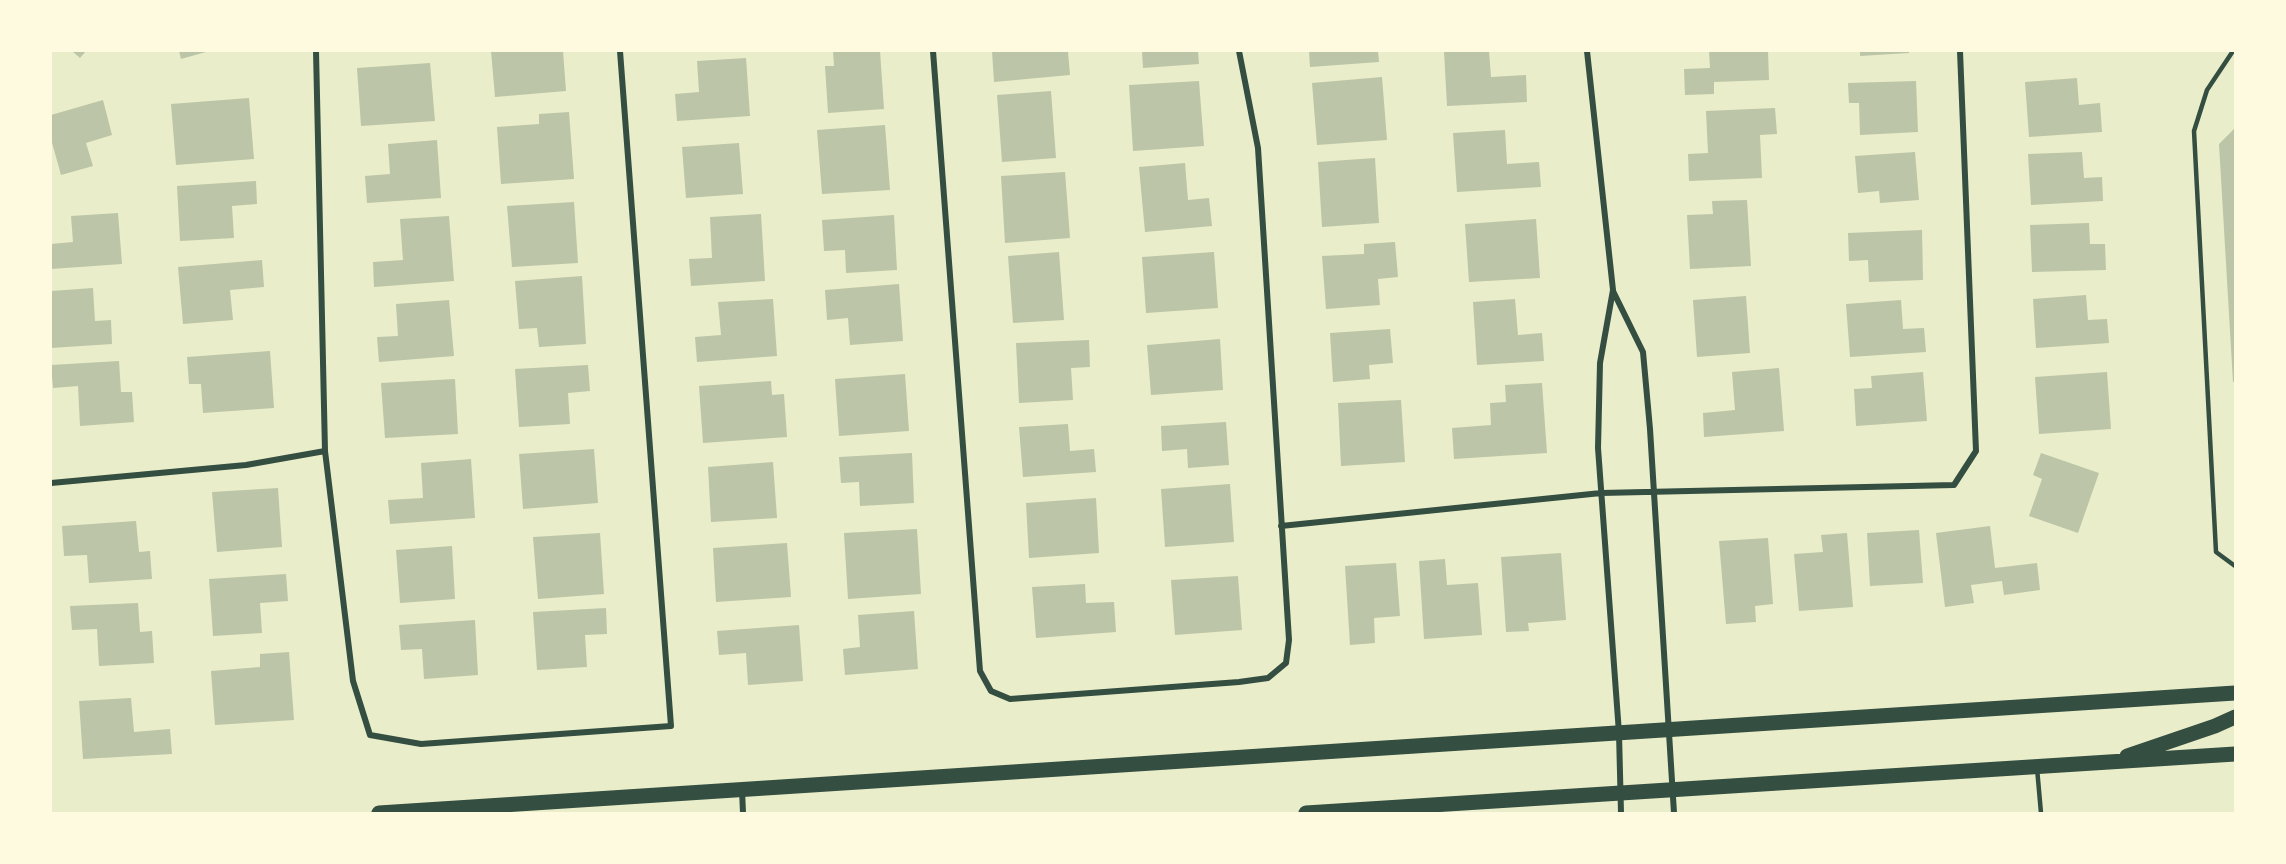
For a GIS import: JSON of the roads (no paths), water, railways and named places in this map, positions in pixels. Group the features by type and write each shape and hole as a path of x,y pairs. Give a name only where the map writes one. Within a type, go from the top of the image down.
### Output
{"main road":[{"path":"379,813 2235,693"},
{"path":"2110,762 2235,717"},
{"path":"1306,813 2235,754"}],"street":[{"path":"316,51 325,451 353,681 370,735 421,744 671,726 620,51"},
{"path":"933,51 980,671 991,691 1010,699 1239,682 1268,678 1286,663 1289,640 1258,148 1239,51"},
{"path":"1587,51 1613,290 1600,363 1598,448 1619,733 1621,813"},
{"path":"1281,526 1601,493 1653,490 1954,485 1976,451 1960,51"},
{"path":"1613,290 1642,351 1674,813"},
{"path":"51,483 246,465 325,451"},
{"path":"742,790 743,813"}],"lane":[{"path":"2233,51 2207,90 2194,131 2216,552 2235,566"},
{"path":"2037,767 2041,813"}]}
